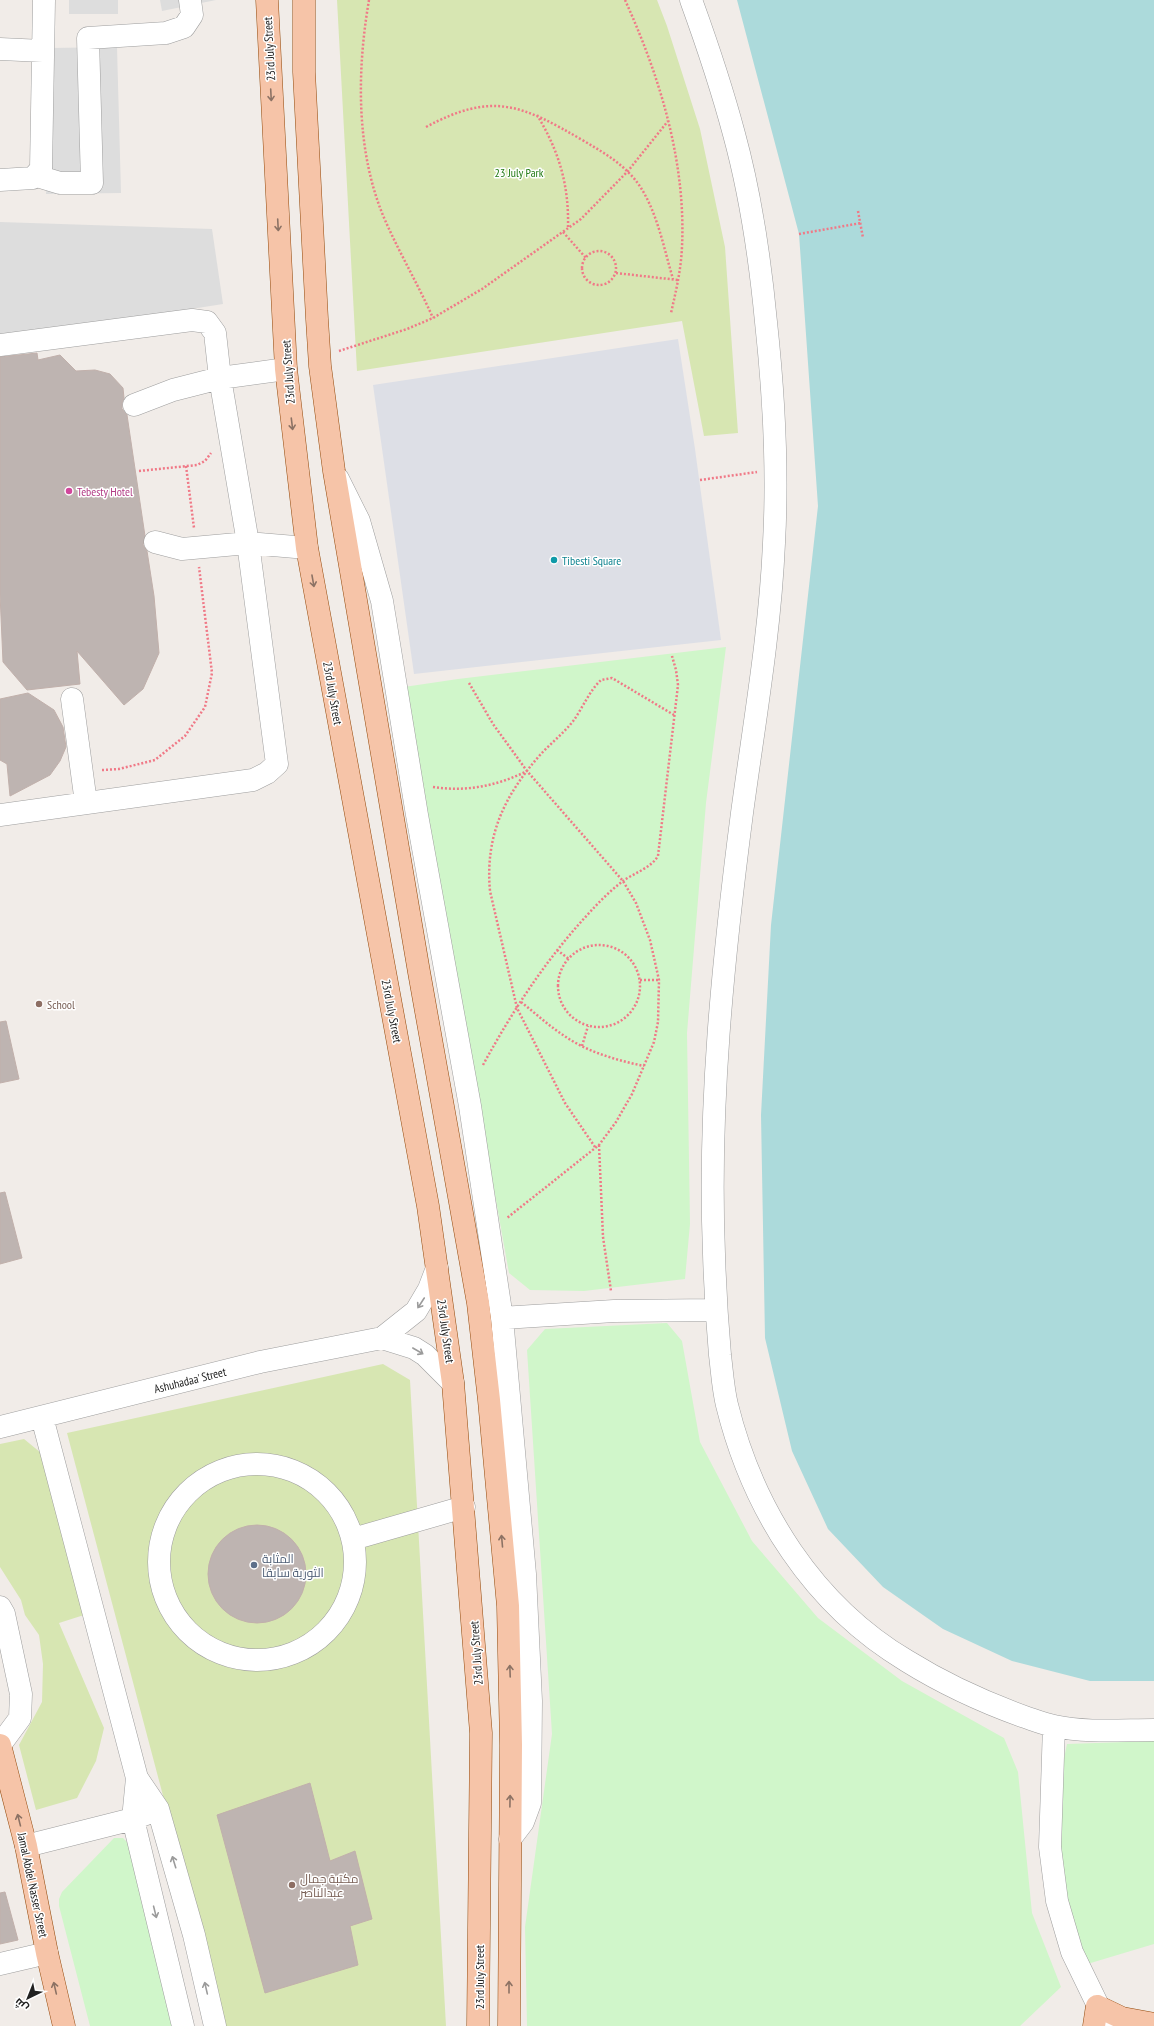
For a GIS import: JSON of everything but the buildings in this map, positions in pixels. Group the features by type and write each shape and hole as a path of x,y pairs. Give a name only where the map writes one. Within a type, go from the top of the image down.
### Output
{"main road":[{"name":"23rd July Street","path":"267,0 286,369 307,548 413,1124 437,1268 453,1383 481,1733 478,2026"},
{"path":"304,0 305,80 320,362 334,471 478,1303 489,1400 508,1598 511,1744 509,2026"},
{"path":"286,369 320,362"},
{"name":"Jamal Abdel Nasser Street","path":"0,1745 26,1846 47,1953 64,2026"},
{"path":"1095,2016 1122,2018 1154,2024"}],"street":[{"path":"0,180 27,180 37,176 41,169 44,0"},
{"path":"37,176 60,183 92,183 88,38 166,33 184,27 192,15 190,0"},
{"path":"691,0 712,61 735,137 757,245 773,390 776,469 774,545 768,617 726,947 714,1103 711,1193 716,1310 725,1399 741,1453 761,1500 786,1543 815,1585 854,1624 890,1652 929,1675 989,1704 1054,1726 1093,1730 1154,1730"},
{"path":"0,49 43,51"},
{"path":"0,345 192,320 207,322 216,333 220,378 248,543 276,764 267,773 253,780 0,815"},
{"path":"134,405 173,390 220,378 286,369"},
{"path":"334,471 359,521 382,601 411,783 472,1123 490,1232 502,1318 525,1574 531,1701 530,1803 523,1822 510,1839"},
{"path":"155,542 182,549 248,543 307,548"},
{"path":"72,699 86,803"},
{"path":"447,1127 472,1123"},
{"name":"Ashuhadaa' Street","path":"0,1427 42,1418 260,1362 382,1338 416,1311 429,1289 437,1268"},
{"path":"502,1318 614,1311 716,1310"},
{"name":"Ashuhadaa' Street","path":"382,1338 414,1348 425,1355 453,1383"},
{"path":"42,1418 137,1778 158,1809 194,1935 215,2026"},
{"path":"255,1463 298,1472 333,1499 353,1539 354,1583 336,1623 302,1651 259,1662 215,1652 180,1625 160,1586 159,1542 178,1502 212,1473 248,1464 255,1463"},
{"path":"353,1539 464,1507"},
{"path":"0,1607 4,1614 21,1694 20,1718 0,1745"},
{"path":"1054,1726 1050,1847 1057,1901 1072,1952 1095,2016 1108,2026"},
{"path":"137,1778 133,1819 183,2026"},
{"path":"26,1846 133,1819 158,1809"},
{"path":"163,1943 194,1935"},
{"path":"0,1964 47,1953"}],"path":[{"path":"369,0 362,73 364,135 367,165 389,230 416,280 433,318"},
{"path":"625,0 652,65 668,121 678,178 682,217 682,248 678,280 671,313"},
{"path":"426,127 450,114 483,106 510,107 536,114 611,157 628,171 648,200 674,279"},
{"path":"536,114 556,149 562,168 567,188 568,228"},
{"path":"320,362 433,318 482,290 581,219 628,171 668,121"},
{"path":"858,212 863,238"},
{"path":"799,234 860,223"},
{"path":"563,232 586,258"},
{"path":"595,251 607,253 615,261 616,273 613,278 604,285 592,283 584,275 583,263 586,258 595,251"},
{"path":"616,273 678,280"},
{"path":"139,471 197,464 205,461 211,454 212,449"},
{"path":"82,771 119,769 155,760 185,736 205,707 212,673 186,466"},
{"path":"700,480 776,469"},
{"path":"482,1067 517,1008 557,950 589,912 623,880 650,864 659,853 678,685 672,656"},
{"path":"595,1147 565,1103 517,1008 490,891 489,857 494,831 507,801 527,771 574,720 598,682 604,678 612,678 674,715"},
{"path":"469,683 493,724 527,771 623,880 636,904 650,940 659,980 658,1022 654,1042 624,1108 599,1145 490,1232"},
{"path":"411,783 436,787 465,789 481,788 507,780 527,771"},
{"path":"596,946 611,947 625,954 632,961 640,980 638,1000 627,1017 608,1026 588,1026 571,1015 560,998 560,977 569,959 586,948 596,946"},
{"path":"557,950 569,959"},
{"path":"640,980 659,980"},
{"path":"521,1002 564,1035 582,1046 616,1059 644,1066"},
{"path":"582,1046 588,1026"},
{"path":"599,1145 603,1237 614,1311"}],"green space":[{"name":"23 July Park","path":"337,0 657,0 667,26 700,129 725,247 738,433 704,436 682,321 357,371"},
{"path":"726,647 706,803 687,1033 690,1224 685,1279 584,1291 530,1290 509,1273 404,687 458,679"},
{"path":"667,1323 682,1341 700,1442 752,1541 818,1618 902,1681 1004,1738 1018,1772 1032,1913 1061,1987 1020,2026 527,2026 525,1927 552,1734 527,1350 545,1329"},
{"path":"383,1364 410,1380 446,2026 224,2026 67,1433"},
{"path":"24,1439 46,1457 84,1615 59,1623 104,1728 96,1761 77,1798 36,1810 19,1745 42,1702 43,1664 39,1635 25,1615 21,1600 0,1567 0,1444"},
{"path":"1154,1741 1154,1944 1084,1965 1055,1849 1062,1768 1067,1744"},
{"path":"114,1838 123,1838 129,1844 172,2026 90,2026 59,1906 59,1899 62,1892"}],"shaded area":[{"path":"69,0 118,0 118,14 69,14"},
{"path":"160,0 216,0 162,11"},
{"path":"117,47 121,193 46,194 50,48"},
{"path":"0,222 212,229 223,304 0,339"},
{"name":"Tibesti Square","path":"678,339 695,449 721,640 414,674 373,385"}],"water":[{"path":"737,0 1154,0 1154,1681 1090,1681 1012,1661 943,1629 883,1587 828,1529 792,1451 765,1338 761,1115 771,925 818,506 799,234"}],"place":[{"name":"Tebesty Hotel","path":"69,491"},
{"name":"Tibesti Square","path":"554,560"},
{"name":"School","path":"39,1004"},
{"name":"المثابة الثورية سابقا","path":"254,1565"},
{"name":"مكتبة جمال عبدالناصر","path":"292,1885"}]}
